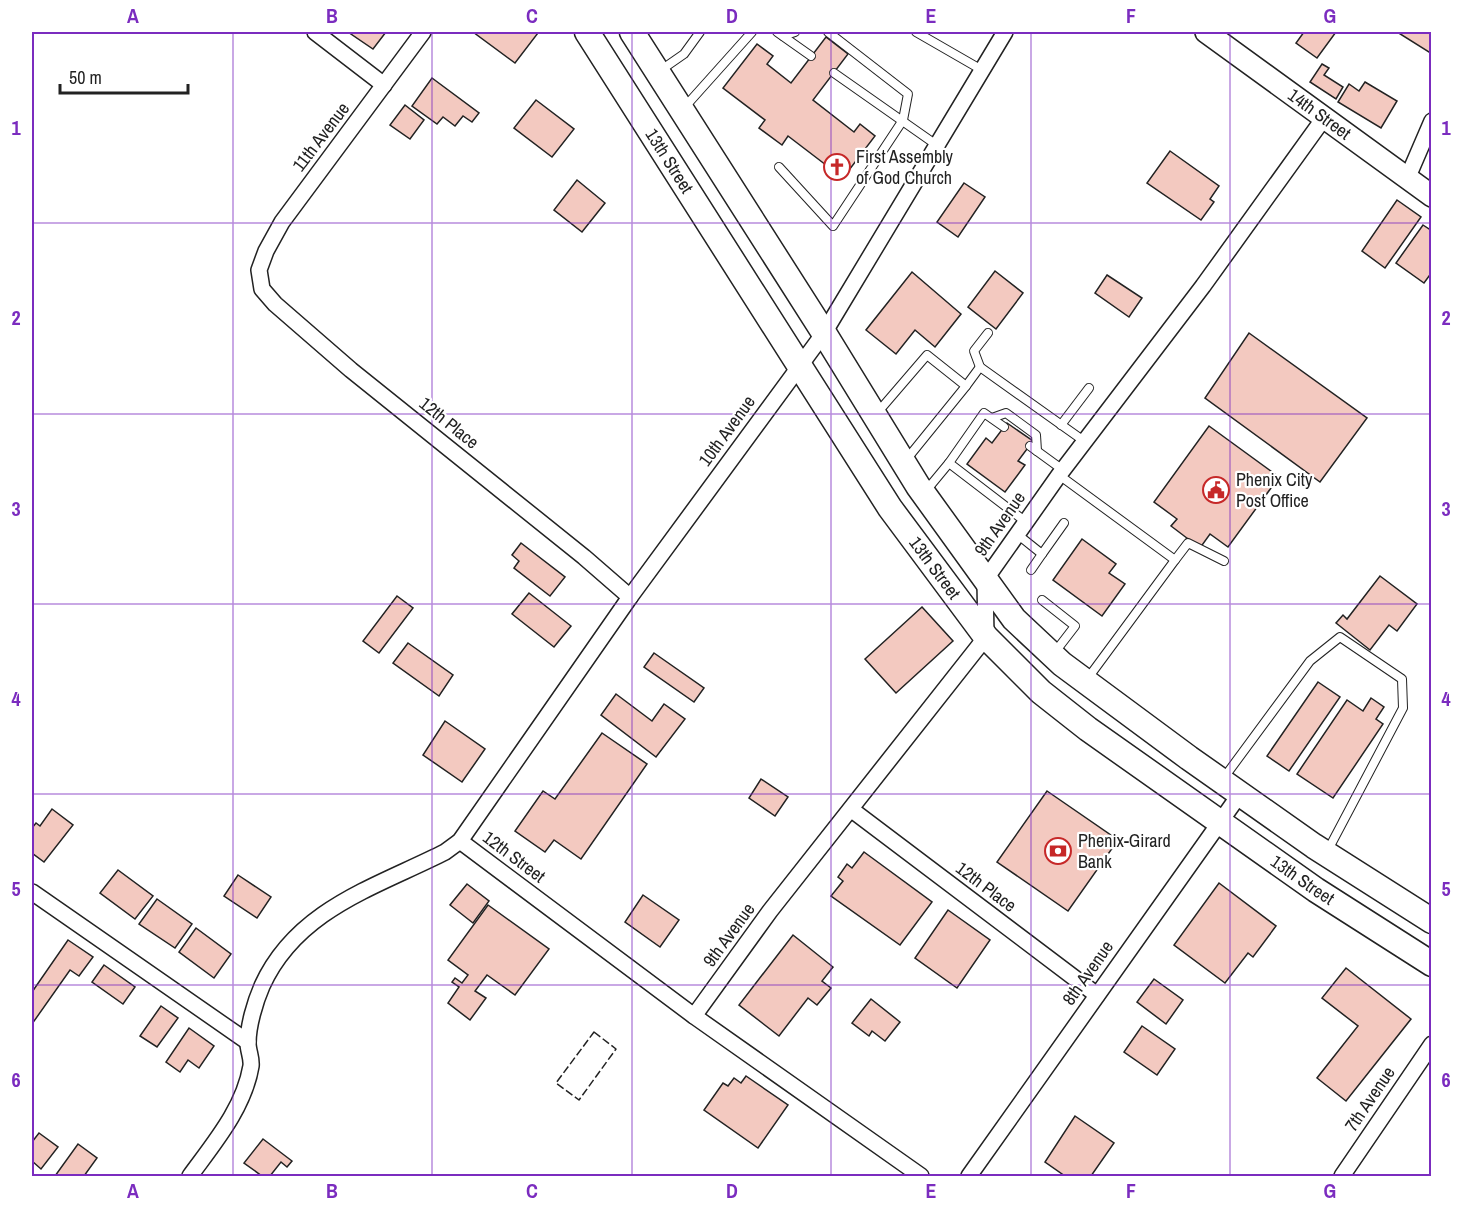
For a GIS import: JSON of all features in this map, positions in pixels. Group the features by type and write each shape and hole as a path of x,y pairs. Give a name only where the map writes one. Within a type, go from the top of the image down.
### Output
{"main road":[{"name":"13th Street","path":"587,32 890,508 986,637 1041,692 1088,729 1219,823 1431,964"},
{"name":"13th Street","path":"632,32 824,333 923,494 1014,619 1085,682 1326,854 1431,921"}],"street":[{"path":"315,32 384,85"},
{"name":"11th Avenue","path":"259,270 266,251 282,222 423,32"},
{"name":"10th Avenue","path":"460,840 630,597 824,333 1005,32"},
{"name":"14th Street","path":"1206,32 1431,196"},
{"name":"9th Avenue","path":"694,1016 770,911 852,810 986,637 985,580 1084,441 1203,286 1324,118"},
{"path":"1407,179 1431,121"},
{"name":"12th Place","path":"259,270 262,290 275,304 351,370 584,557 630,597"},
{"name":"8th Avenue","path":"969,1176 1219,823 1231,787"},
{"name":"12th Place","path":"852,810 1097,995"},
{"name":"12th Street","path":"248,1042 262,985 280,956 308,927 338,902 418,865 460,840 694,1016 921,1176"},
{"path":"32,892 248,1042 251,1064 240,1102 190,1176"},
{"name":"7th Avenue","path":"1342,1176 1431,1044"}],"lane":[{"path":"657,72 684,54 700,32"},
{"path":"682,110 752,32"},
{"path":"780,34 795,32"},
{"path":"779,167 832,226 903,120 908,93 828,32"},
{"path":"916,32 982,70"},
{"path":"780,34 811,56"},
{"path":"834,73 938,146"},
{"path":"988,333 974,351 980,367 1084,441"},
{"path":"875,416 927,355 966,386"},
{"path":"904,463 980,367"},
{"path":"1061,424 1089,388"},
{"path":"923,494 949,463 984,412 1004,427"},
{"path":"992,418 1006,413 1036,435 1037,451"},
{"path":"1030,446 1061,473 1175,560"},
{"path":"949,463 1022,528 1042,554"},
{"path":"1031,570 1064,523"},
{"path":"1085,682 1188,543 1224,561"},
{"path":"1042,600 1075,626 1053,656"},
{"path":"1231,787 1310,661 1340,637 1402,678 1403,708 1326,854"}],"building":[{"path":"348,32 386,32 373,49"},
{"path":"473,32 535,32 538,33 515,63"},
{"path":"1304,32 1336,32 1317,58 1296,43"},
{"path":"1397,32 1432,32 1432,54"},
{"path":"826,37 848,54 813,100 854,132 860,124 875,136 843,178 788,136 782,145 759,128 765,120 723,88 757,44 773,56 767,64 791,83"},
{"path":"1322,64 1329,68 1324,75 1343,87 1336,99 1310,82"},
{"path":"432,78 479,113 472,122 463,116 455,126 443,117 437,124 412,106"},
{"path":"1365,82 1397,101 1381,128 1338,102 1349,84 1359,91"},
{"path":"536,100 574,129 552,157 514,128"},
{"path":"405,105 424,120 410,139 390,125"},
{"path":"1170,151 1219,186 1210,199 1214,202 1201,220 1147,183"},
{"path":"577,180 605,203 582,232 554,210"},
{"path":"964,183 985,197 958,237 937,222"},
{"path":"1397,200 1421,217 1385,268 1362,251"},
{"path":"1423,225 1432,231 1432,272 1424,283 1396,263"},
{"path":"995,271 1023,293 996,329 968,307"},
{"path":"912,272 961,314 935,347 915,330 896,354 866,330"},
{"path":"1107,275 1142,298 1129,317 1095,293"},
{"path":"1249,333 1367,418 1320,482 1205,398"},
{"path":"1007,423 1033,441 1018,461 1025,465 1005,492 967,464 986,438 992,443"},
{"name":"Phenix City Post Office","path":"1209,426 1279,477 1228,547 1210,534 1200,548 1171,526 1177,519 1154,502"},
{"path":"1082,539 1116,564 1109,573 1125,584 1102,616 1053,580"},
{"path":"521,543 565,577 550,596 514,568 519,561 512,555"},
{"path":"1380,576 1417,604 1397,631 1389,625 1370,650 1336,623 1343,615 1347,619"},
{"path":"529,593 571,626 554,647 512,614"},
{"path":"397,596 413,608 379,653 363,641"},
{"path":"922,607 953,641 896,693 865,659"},
{"path":"408,643 453,675 439,696 393,663"},
{"path":"654,653 704,688 694,702 644,667"},
{"path":"1318,682 1340,697 1289,771 1267,756"},
{"path":"616,694 652,721 664,704 685,719 656,757 601,715"},
{"path":"1371,698 1384,707 1376,719 1383,724 1333,798 1297,774 1347,700 1363,711"},
{"path":"445,721 485,749 462,782 423,755"},
{"path":"602,733 647,764 581,859 554,840 545,852 515,831 543,791 555,799"},
{"path":"761,779 788,797 775,816 749,798"},
{"name":"Phenix-Girard Bank","path":"1047,791 1118,840 1068,911 997,862"},
{"path":"52,809 73,825 44,862 32,853 32,828 36,823 40,826"},
{"path":"864,852 932,902 900,945 831,896 843,881 838,877 847,864 852,868"},
{"path":"118,870 153,896 135,919 100,893"},
{"path":"238,875 271,897 257,918 224,896"},
{"path":"1219,883 1276,926 1253,957 1248,953 1225,983 1174,945"},
{"path":"467,884 489,901 473,923 450,905"},
{"path":"643,895 679,920 660,947 625,922"},
{"path":"157,899 192,924 175,948 139,924"},
{"path":"488,905 549,949 515,995 487,975 475,991 486,998 470,1020 448,1003 459,987 452,982 455,978 462,983 468,975 448,960"},
{"path":"948,910 990,940 957,988 915,958"},
{"path":"196,928 231,954 214,978 179,952"},
{"path":"793,935 833,967 822,981 831,988 817,1005 808,998 779,1036 739,1005"},
{"path":"68,940 93,957 79,976 70,970 32,1024 32,992"},
{"path":"104,965 135,987 123,1004 92,982"},
{"path":"1346,968 1411,1019 1346,1101 1317,1078 1358,1026 1322,998"},
{"path":"1154,979 1183,1000 1166,1024 1137,1002"},
{"path":"871,999 900,1022 885,1041 872,1031 869,1036 852,1023"},
{"path":"161,1006 178,1018 157,1047 140,1036"},
{"path":"1142,1026 1175,1049 1157,1075 1124,1052"},
{"path":"189,1028 214,1046 199,1068 188,1060 180,1072 166,1062"},
{"path":"746,1076 788,1105 758,1148 704,1110 723,1083 728,1086 734,1078 741,1083"},
{"path":"1075,1116 1114,1143 1091,1176 1065,1176 1045,1162"},
{"path":"39,1133 58,1147 41,1169 32,1161 32,1142"},
{"path":"263,1139 292,1161 287,1167 281,1162 270,1176 262,1176 244,1163"},
{"path":"78,1144 97,1158 84,1176 55,1176"}],"fence":[{"path":"594,1032 616,1049 579,1100 556,1083 594,1032"}],"place":[{"name":"First Assembly of God Church","path":"837,167"},
{"name":"Phenix City Post Office","path":"1216,490"},
{"name":"Phenix-Girard Bank","path":"1058,851"}]}
